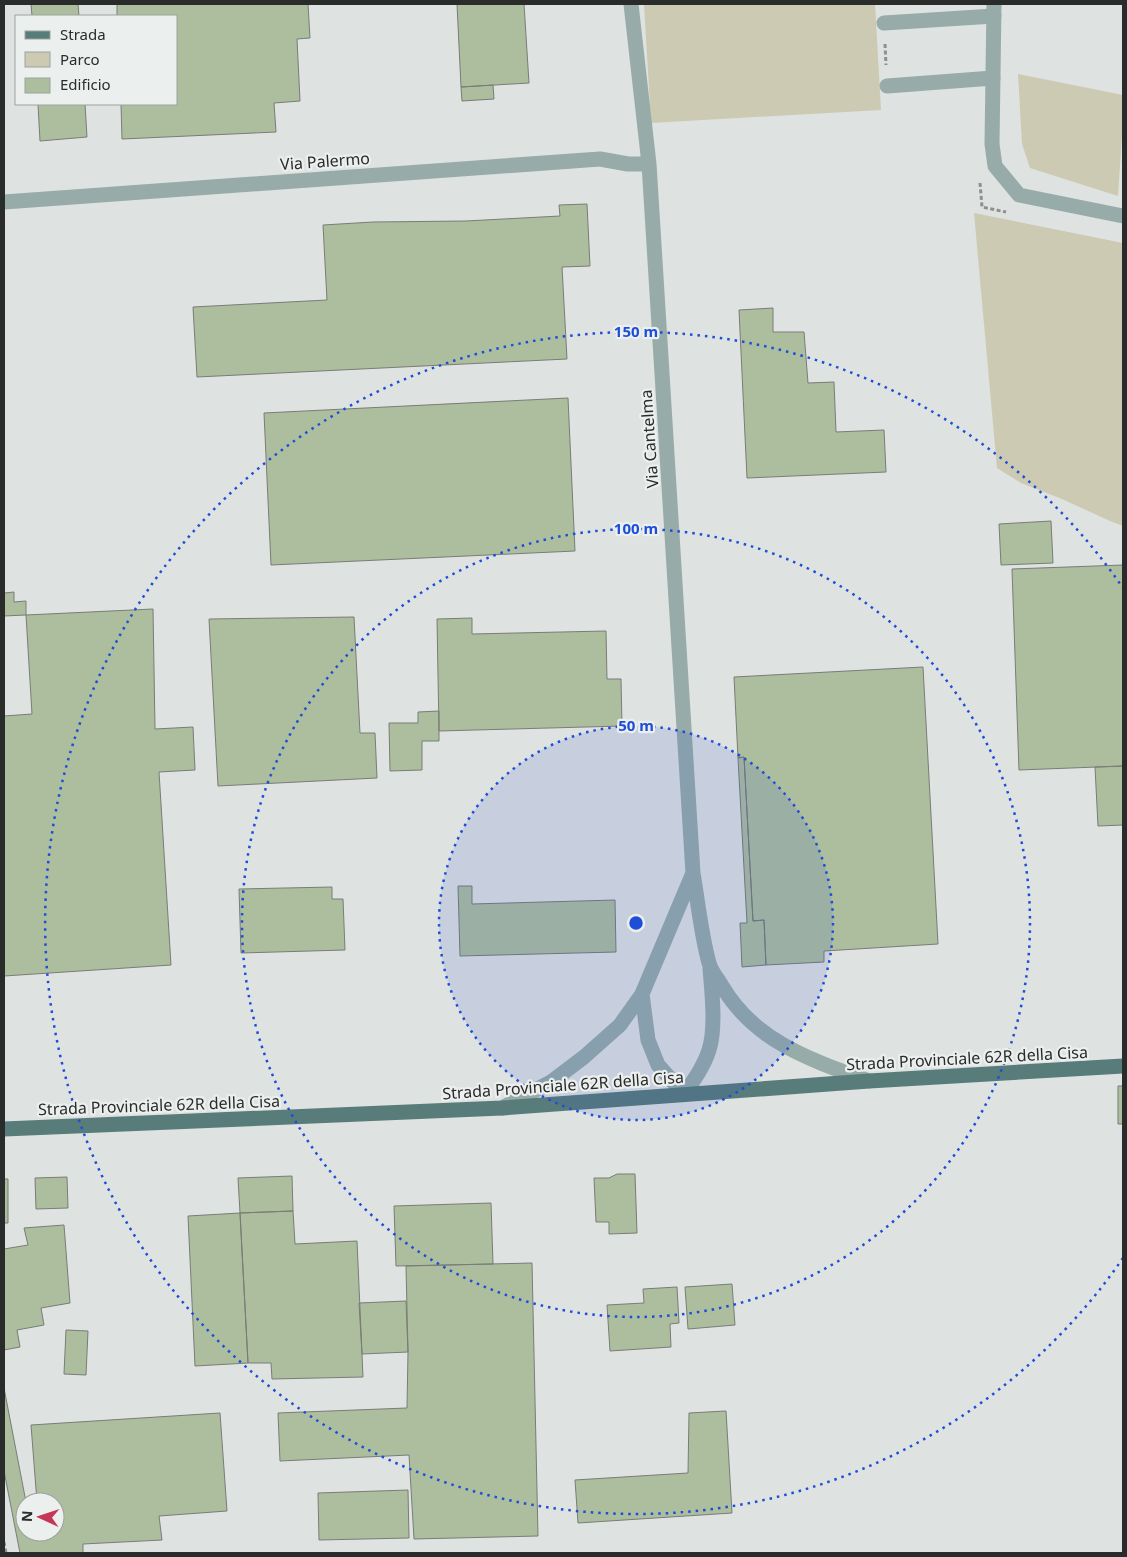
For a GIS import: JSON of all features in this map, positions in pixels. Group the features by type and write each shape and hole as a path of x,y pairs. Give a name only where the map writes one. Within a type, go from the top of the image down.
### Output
{"main road":[{"name":"Strada Provinciale 62R della Cisa","path":"4,1129 502,1108 869,1080 1123,1066"}],"street":[{"name":"Via Cantelma","path":"631,4 649,164 693,872 710,965"},
{"path":"884,23 994,10 993,151 995,166 1007,183 1019,195 1123,216"},
{"path":"887,86 993,78"},
{"name":"Via Palermo","path":"4,202 600,159 628,164 649,164"},
{"path":"502,1108 551,1082 584,1057 620,1025 642,994 693,872"},
{"path":"642,994 648,1040 658,1065 684,1094 700,1071 710,1049 712,1026 710,965"},
{"path":"710,965 730,999 751,1022 776,1042 819,1063 869,1080"}],"path":[{"path":"4,1542 6,1553"}],"green space":[{"path":"644,4 875,4 881,110 651,123"},
{"path":"1018,74 1123,95 1118,196 1030,168 1022,144"},
{"path":"974,213 1123,243 1123,526 1021,483 997,468"}],"building":[{"path":"31,4 78,4 79,15 32,15"},
{"path":"117,4 308,4 310,38 297,39 300,101 274,103 276,132 122,139 121,105 178,105 178,15 117,15"},
{"path":"457,4 524,4 529,83 461,87"},
{"path":"493,85 494,99 462,101 461,87"},
{"path":"38,105 85,105 87,137 40,141"},
{"path":"587,204 590,266 562,267 567,359 197,377 193,307 327,300 323,225 560,216 559,205"},
{"path":"773,308 773,332 804,332 808,383 834,382 836,432 884,430 886,472 747,478 739,310"},
{"path":"568,398 575,551 271,565 264,413"},
{"path":"1051,521 1053,563 1001,565 999,524"},
{"path":"1123,565 1123,766 1019,770 1012,569"},
{"path":"14,592 14,602 26,601 26,615 4,616 4,593"},
{"path":"153,609 155,729 193,727 195,770 159,772 171,965 4,976 4,716 32,714 26,615"},
{"path":"354,617 360,733 375,733 377,778 218,786 209,619"},
{"path":"472,618 472,634 606,631 607,679 621,679 622,726 439,731 437,619"},
{"path":"923,667 938,944 824,951 824,962 766,965 764,920 753,921 744,757 738,758 734,677"},
{"path":"439,711 439,741 422,741 422,770 390,771 389,723 418,723 418,712"},
{"path":"744,757 753,921 764,920 766,965 742,967 740,923 747,923 738,758"},
{"path":"1123,766 1123,825 1098,826 1095,767"},
{"path":"458,886 472,886 472,904 615,900 616,952 460,956"},
{"path":"332,887 332,899 343,899 345,950 241,953 239,889"},
{"path":"1118,1086 1123,1086 1123,1124 1118,1124"},
{"path":"617,1174 635,1174 637,1233 609,1234 609,1222 596,1222 594,1178 609,1178"},
{"path":"292,1176 293,1211 240,1213 238,1178"},
{"path":"67,1177 68,1208 36,1209 35,1178"},
{"path":"4,1179 8,1179 8,1223 4,1223"},
{"path":"491,1203 493,1264 396,1266 394,1206"},
{"path":"293,1211 295,1244 357,1241 363,1377 272,1379 271,1363 248,1363 240,1213"},
{"path":"240,1213 248,1363 195,1366 188,1216"},
{"path":"64,1225 70,1303 41,1308 44,1325 17,1330 20,1347 4,1350 4,1249 28,1245 24,1228"},
{"path":"532,1263 538,1536 414,1539 409,1455 280,1461 278,1413 407,1408 406,1266"},
{"path":"732,1284 735,1325 688,1329 685,1287"},
{"path":"677,1287 679,1323 670,1324 671,1347 610,1351 607,1305 644,1303 643,1289"},
{"path":"406,1301 408,1352 362,1354 359,1303"},
{"path":"66,1330 88,1331 86,1375 64,1374"},
{"path":"4,1388 24,1492 15,1492 15,1527 4,1471"},
{"path":"726,1411 732,1513 578,1523 575,1480 688,1473 689,1413"},
{"path":"220,1413 227,1511 159,1516 162,1540 83,1544 83,1553 20,1553 18,1542 65,1542 65,1492 36,1492 31,1425"},
{"path":"408,1490 409,1538 319,1540 318,1493"}]}
